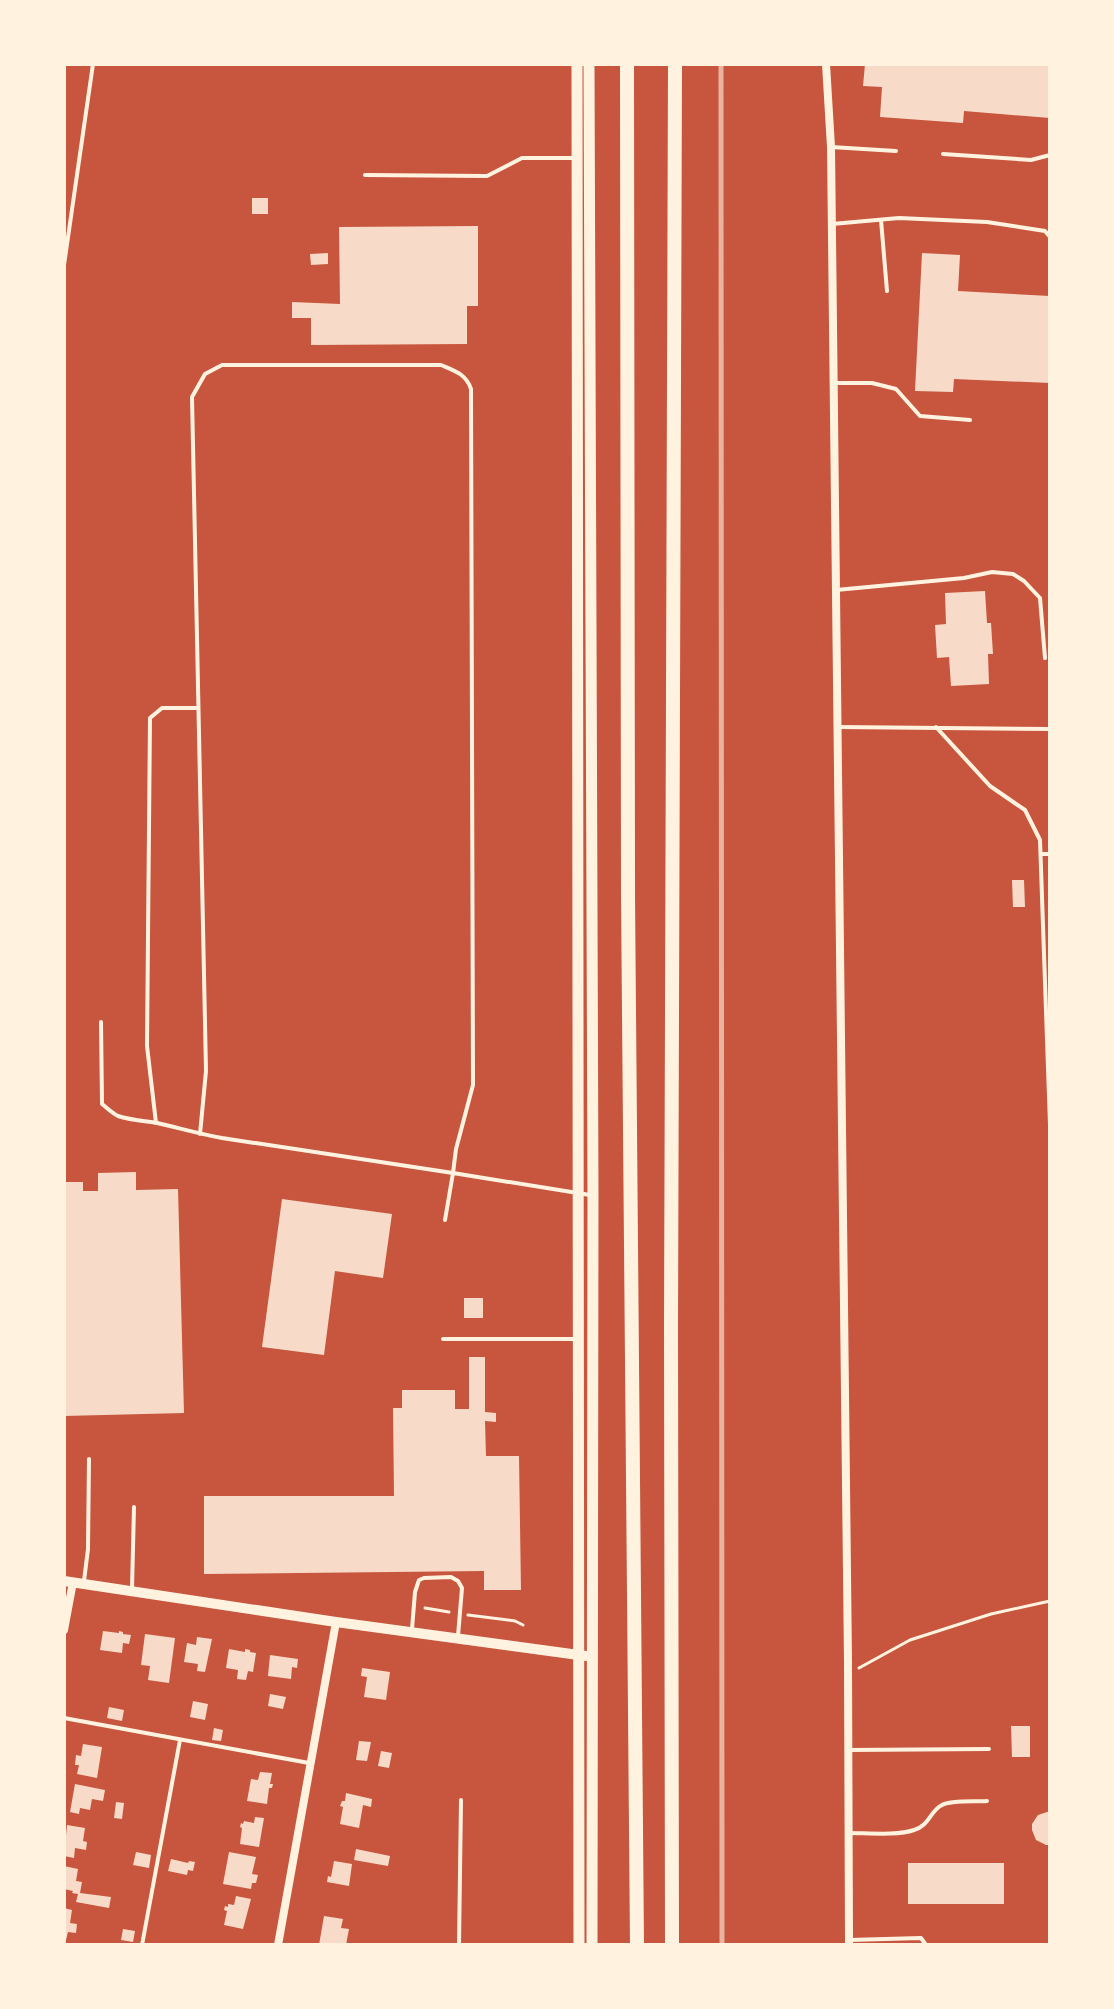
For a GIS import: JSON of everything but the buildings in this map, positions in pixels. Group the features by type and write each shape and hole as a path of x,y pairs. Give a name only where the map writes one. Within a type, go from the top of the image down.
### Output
{"highway":[{"path":"627,64 628,895 637,1945"},
{"path":"672,1945 675,64"}],"main road":[{"path":"577,64 582,158 593,1195 592,1945"},
{"path":"579,1945 582,158 589,64"}],"street":[{"path":"826,64 831,147 834,383 849,1943"},
{"path":"64,1630 73,1582 412,1633 592,1656"},
{"path":"278,1945 336,1622"}],"lane":[{"path":"64,265 93,64"},
{"path":"246,64 413,64"},
{"path":"831,147 896,151"},
{"path":"943,154 1031,160 1050,155"},
{"path":"365,175 487,176 522,158 582,158"},
{"path":"832,224 899,218 987,222 1045,231 1050,237"},
{"path":"881,220 887,291"},
{"path":"200,1134 206,1071 192,397 205,374 222,365 441,365 458,372 468,380 471,389 473,1085 456,1149 445,1220"},
{"path":"834,383 872,383 896,389 920,416 970,420"},
{"path":"836,590 964,578 992,572 1013,574 1040,598 1045,658"},
{"path":"156,1123 147,1046 150,718 162,708 198,708"},
{"path":"838,727 1050,729"},
{"path":"936,727 990,786 1025,810 1040,840 1050,1125"},
{"path":"1041,854 1050,854"},
{"path":"101,1022 102,1104 115,1115 200,1134 593,1195"},
{"path":"443,1339 592,1339"},
{"path":"73,1582 88,1549 89,1459"},
{"path":"132,1591 134,1507"},
{"path":"412,1633 419,1580 451,1577 462,1588 457,1639"},
{"path":"64,1718 310,1763"},
{"path":"142,1945 180,1740"},
{"path":"848,1750 989,1749"},
{"path":"459,1945 461,1800"},
{"path":"849,1833 918,1830 945,1803 987,1801"},
{"path":"849,1943 921,1938 926,1945"}],"path":[{"path":"848,1674 910,1640 991,1614 1050,1601"}],"railway":[{"path":"721,64 722,1945"}]}
